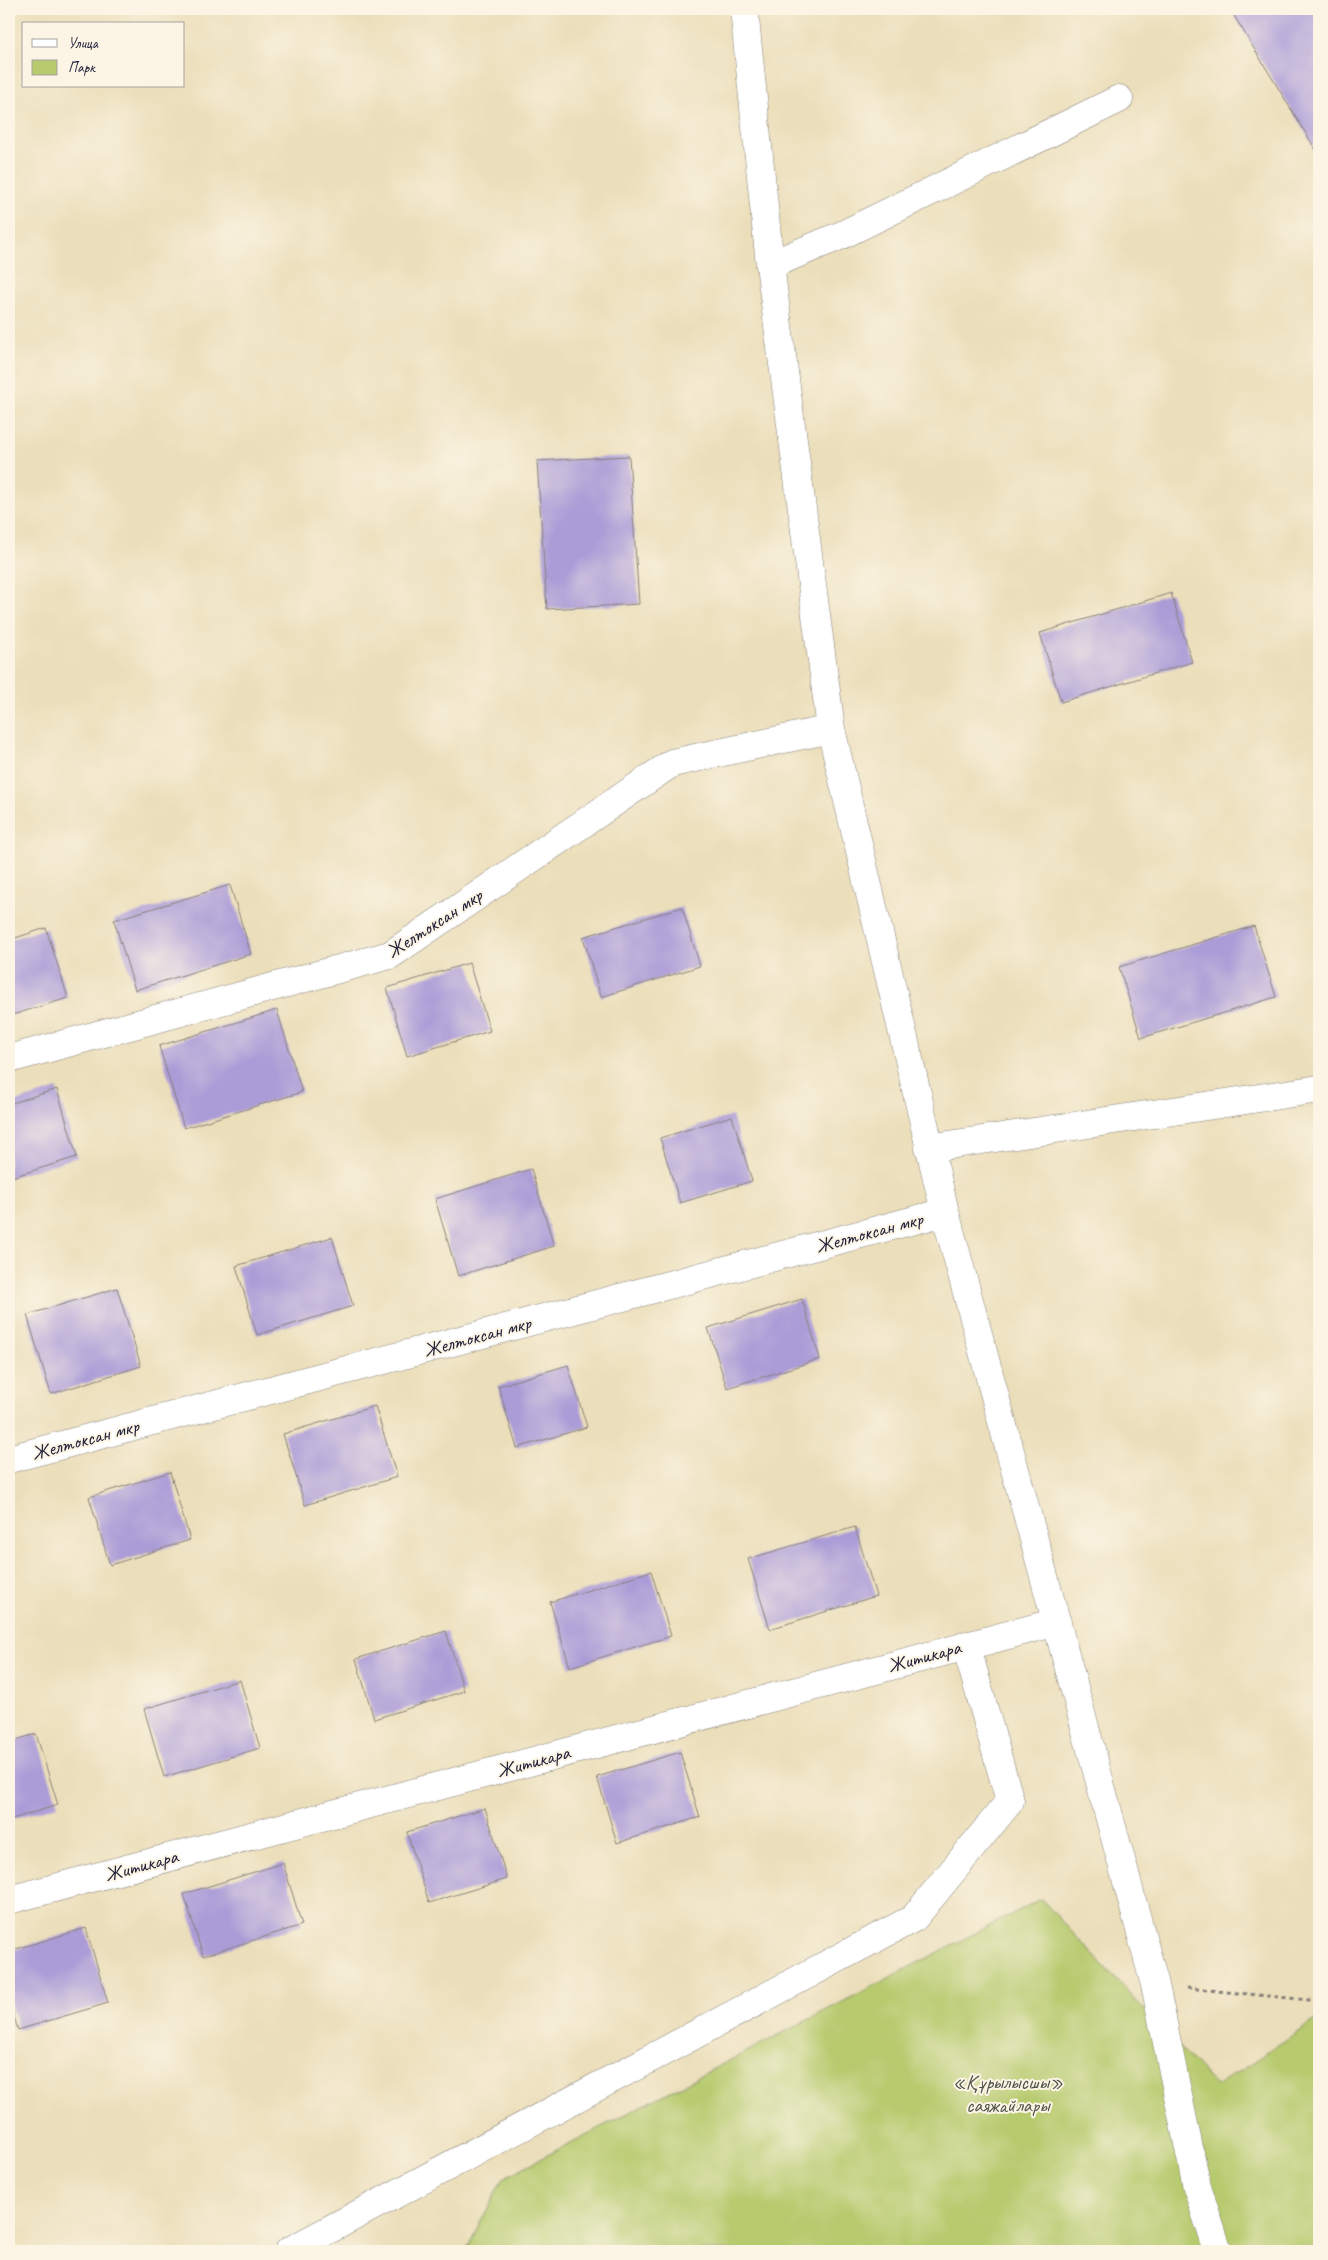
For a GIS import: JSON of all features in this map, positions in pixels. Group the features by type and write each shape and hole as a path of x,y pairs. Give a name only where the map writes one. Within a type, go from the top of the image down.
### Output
{"street":[{"path":"744,9 770,265 831,728 945,1212 1154,1985 1197,2187 1218,2251"},
{"path":"770,265 842,235 1119,99"},
{"name":"Желтоксан мкр","path":"9,1059 390,955 672,763 831,728"},
{"path":"929,1148 1319,1089"},
{"name":"Желтоксан мкр","path":"9,1459 945,1212"},
{"name":"Житикара","path":"9,1900 1057,1622"},
{"path":"289,2251 914,1918 1010,1802 966,1645"}],"path":[{"path":"1154,1985 1319,2001"}],"green space":[{"name":"«Құрылысшы» саяжайлары","path":"1041,1899 1216,2086 1319,2018 1319,2251 466,2251 503,2178"}],"building":[{"path":"1230,9 1319,9 1319,155"},
{"path":"629,456 639,604 547,609 537,461"},
{"path":"1171,593 1192,662 1061,702 1040,633"},
{"path":"230,885 251,954 135,990 114,920"},
{"path":"682,907 700,966 601,997 583,937"},
{"path":"1254,926 1276,997 1141,1038 1119,967"},
{"path":"46,928 68,998 9,1016 9,940"},
{"path":"469,963 490,1031 407,1056 387,988"},
{"path":"277,1010 302,1092 184,1128 159,1046"},
{"path":"57,1089 77,1157 9,1178 9,1104"},
{"path":"732,1116 752,1181 680,1203 660,1138"},
{"path":"531,1169 554,1246 458,1276 435,1199"},
{"path":"332,1237 353,1306 257,1335 236,1266"},
{"path":"117,1288 141,1366 51,1394 27,1315"},
{"path":"802,1299 820,1359 727,1388 708,1328"},
{"path":"568,1365 587,1427 517,1448 498,1386"},
{"path":"375,1406 397,1477 305,1505 283,1434"},
{"path":"170,1472 190,1540 110,1565 89,1497"},
{"path":"855,1527 876,1596 770,1629 748,1559"},
{"path":"651,1571 671,1636 570,1667 550,1602"},
{"path":"446,1631 464,1691 374,1719 356,1659"},
{"path":"240,1680 260,1748 164,1777 144,1709"},
{"path":"36,1734 58,1805 9,1820 9,1742"},
{"path":"680,1752 700,1817 617,1843 597,1777"},
{"path":"485,1808 507,1879 429,1903 407,1832"},
{"path":"283,1863 302,1925 203,1956 184,1894"},
{"path":"86,1928 108,2003 18,2030 9,2000 9,1951"}]}
